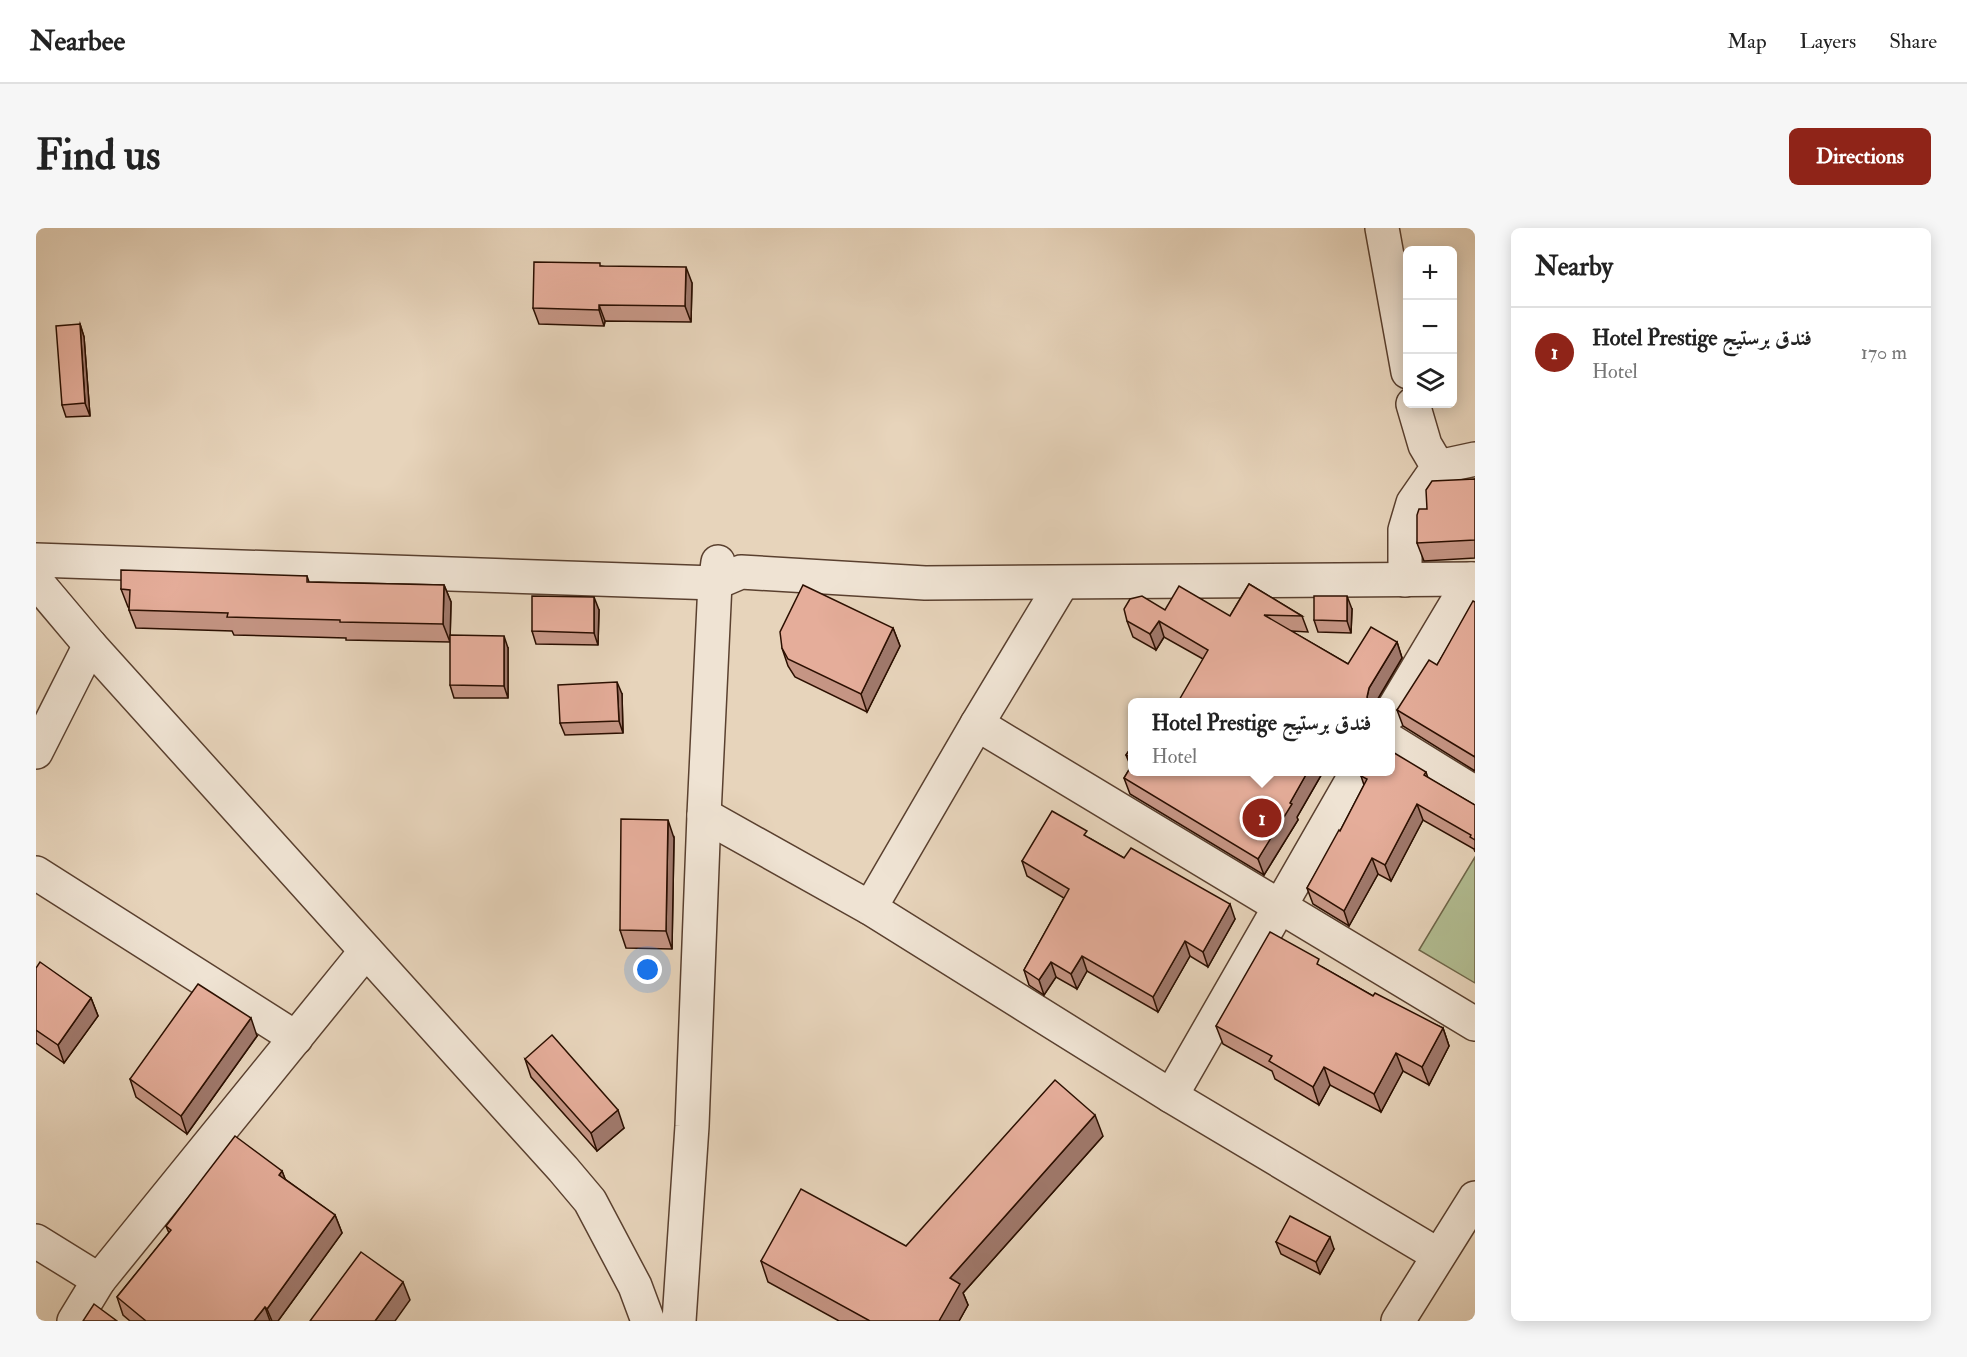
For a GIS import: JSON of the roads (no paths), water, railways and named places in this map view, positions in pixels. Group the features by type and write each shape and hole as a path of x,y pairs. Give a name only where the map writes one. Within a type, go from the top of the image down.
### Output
{"street":[{"path":"1382,228 1404,354"},
{"path":"1414,408 1425,445 1438,467"},
{"path":"1404,580 1405,530 1413,503 1438,467 1475,459"},
{"path":"36,560 717,570 925,583 1473,579"},
{"path":"679,1321 692,1126 704,815 717,570"},
{"path":"1395,706 1473,579"},
{"path":"36,581 90,645 590,1201 635,1287 648,1321"},
{"path":"870,908 976,724 1062,583"},
{"path":"36,752 90,645"},
{"path":"976,724 1475,1024"},
{"path":"1395,743 1475,793"},
{"path":"1171,1096 1354,776"},
{"path":"704,815 870,908 1171,1096 1438,1256"},
{"path":"36,873 296,1038"},
{"path":"74,1321 99,1280 366,951"},
{"path":"1398,1321 1475,1198"},
{"path":"36,1241 99,1280"}],"place":[{"name":"Hotel Prestige فندق برستيج","path":"1262,818"}]}
